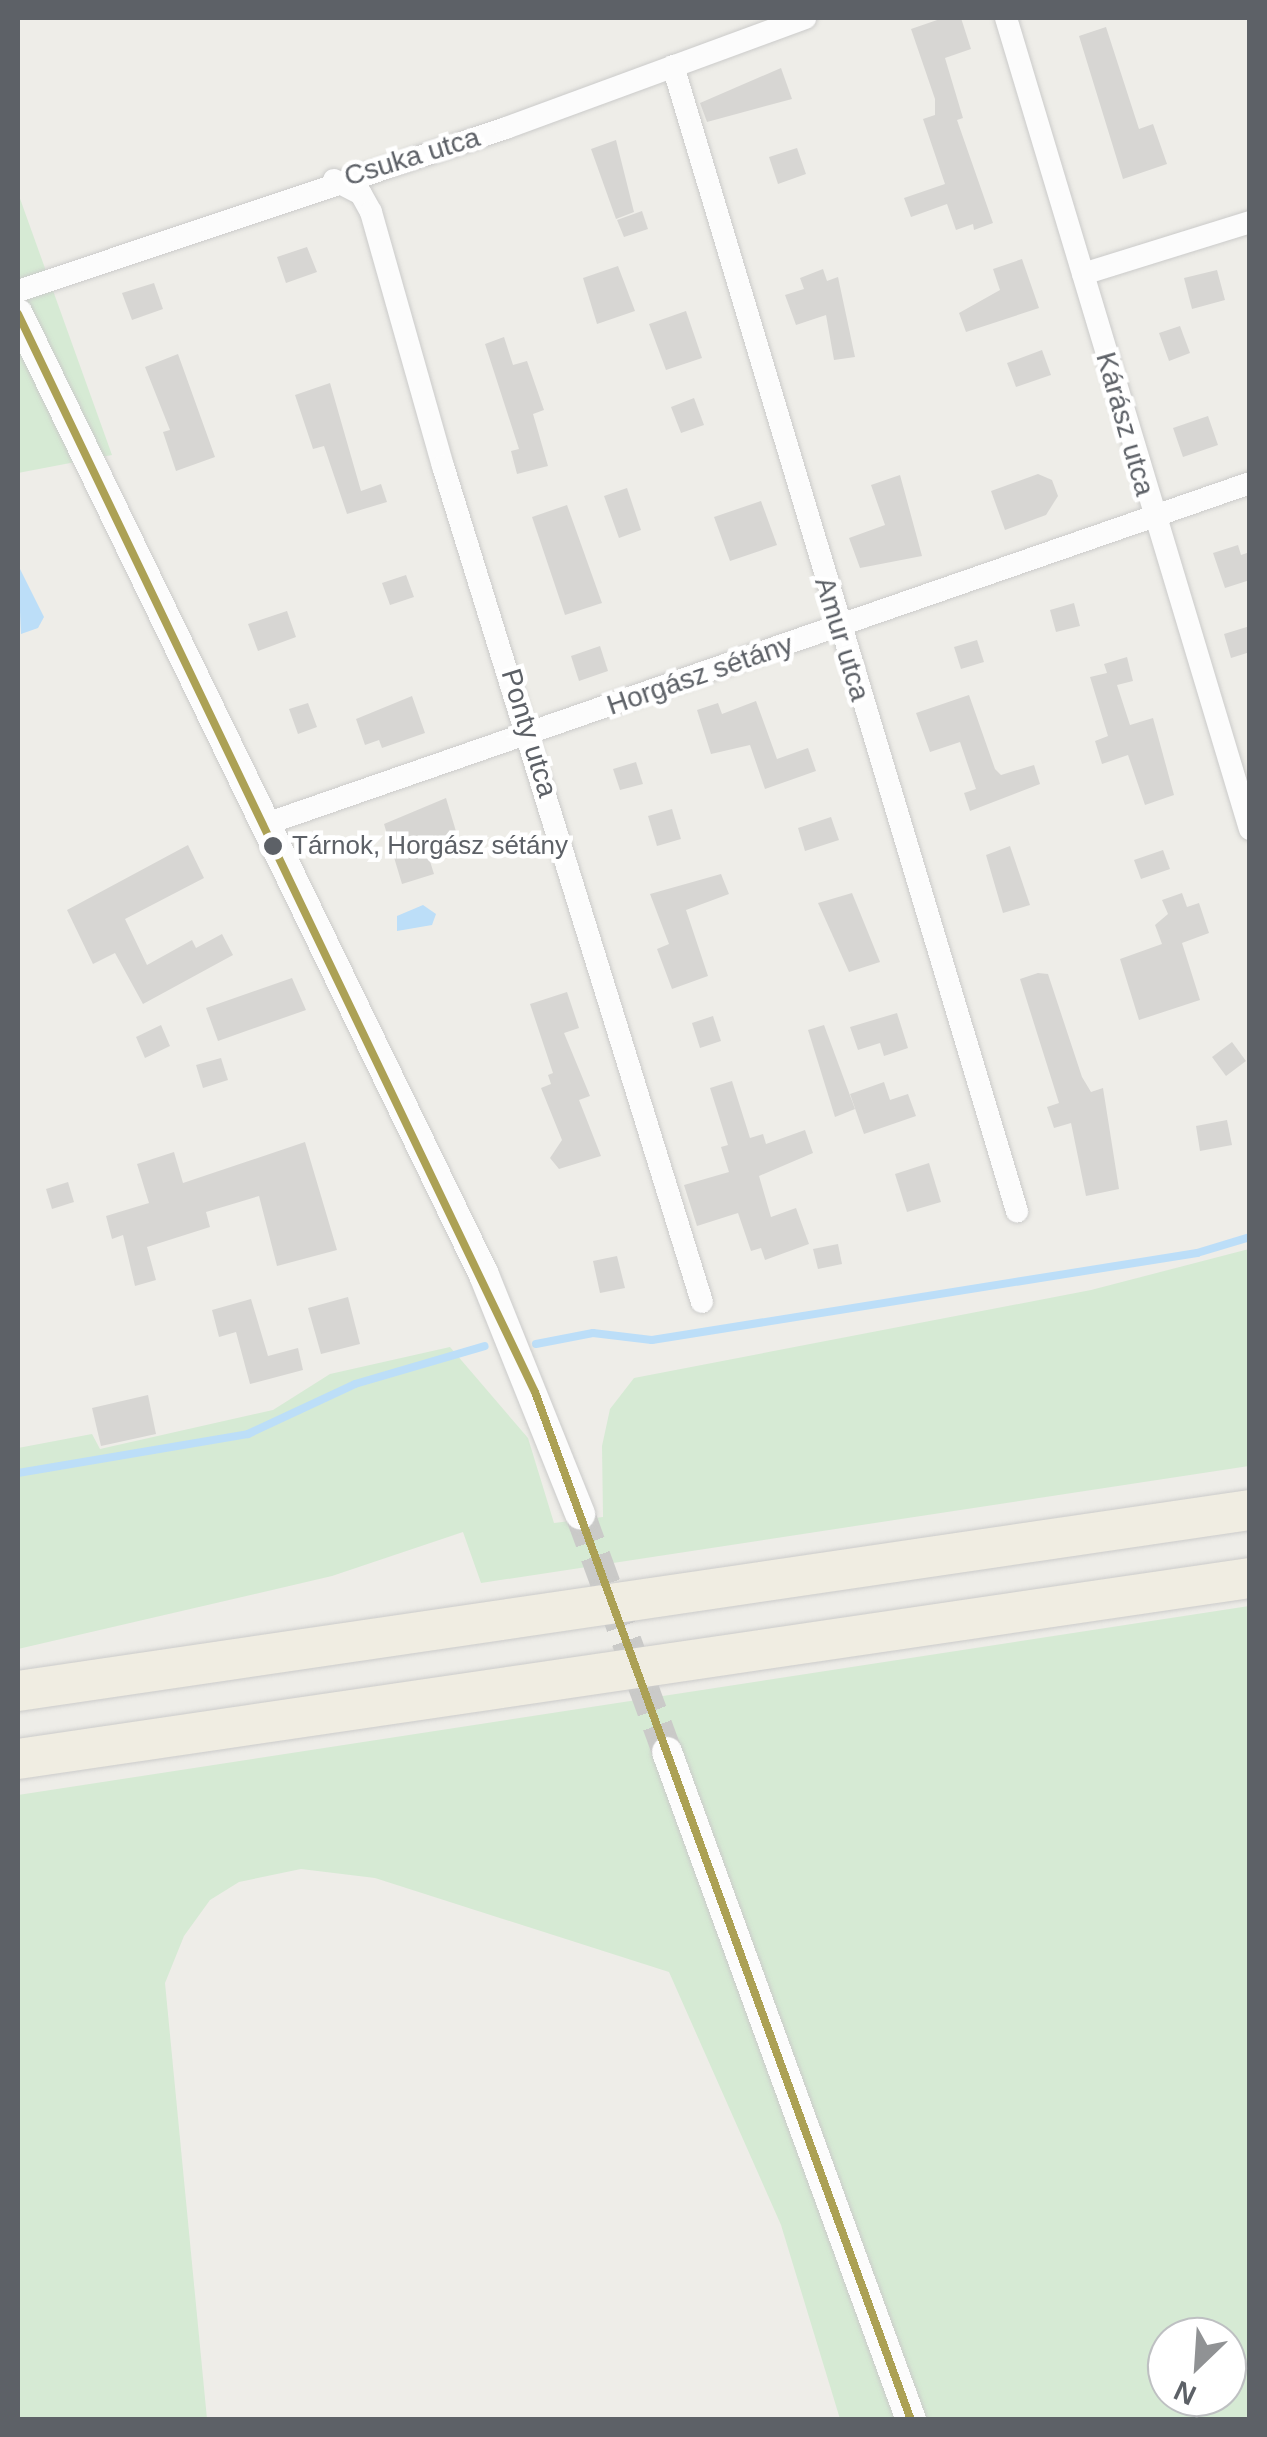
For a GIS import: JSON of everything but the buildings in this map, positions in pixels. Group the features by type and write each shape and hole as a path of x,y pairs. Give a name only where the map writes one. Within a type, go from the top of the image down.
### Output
{"highway":[{"path":"18,1691 1250,1510"},
{"path":"18,1759 1250,1578"}],"main road":[{"path":"18,314 484,1276 580,1514"},
{"path":"667,1752 911,2420"}],"street":[{"name":"Csuka utca","path":"18,291 334,180 506,128 805,18"},
{"name":"Kárász utca","path":"1006,18 1152,518 1250,829"},
{"name":"Amur utca","path":"672,66 1017,1210"},
{"name":"Ponty utca","path":"334,180 360,194 370,212 702,1302"},
{"path":"1082,274 1250,222"},
{"name":"Horgász sétány","path":"263,825 1250,484"}],"green space":[{"path":"18,193 112,455 18,473"},
{"path":"1249,1249 1249,1466 481,1583 463,1532 332,1576 18,1649 18,1448 92,1434 100,1449 273,1410 330,1374 450,1347 528,1438 554,1523 603,1517 602,1446 610,1409 634,1378 1091,1290"},
{"path":"1249,1606 1249,2419 840,2419 781,2225 669,1972 375,1878 301,1869 239,1882 210,1900 184,1936 165,1983 207,2419 18,2419 18,1795"}],"water":[{"path":"18,565 44,617 38,628 21,634"},
{"path":"423,905 436,914 432,925 397,931 397,916"}],"waterway":[{"path":"536,1344 593,1333 652,1340 1197,1253 1250,1237"},
{"path":"18,1473 248,1434 355,1384 485,1346"}],"tunnel":[{"path":"580,1514 667,1752"}],"transit line":[{"path":"18,314 535,1392 911,2420"}],"place":[{"name":"Tárnok, Horgász sétány","path":"273,846"}]}
